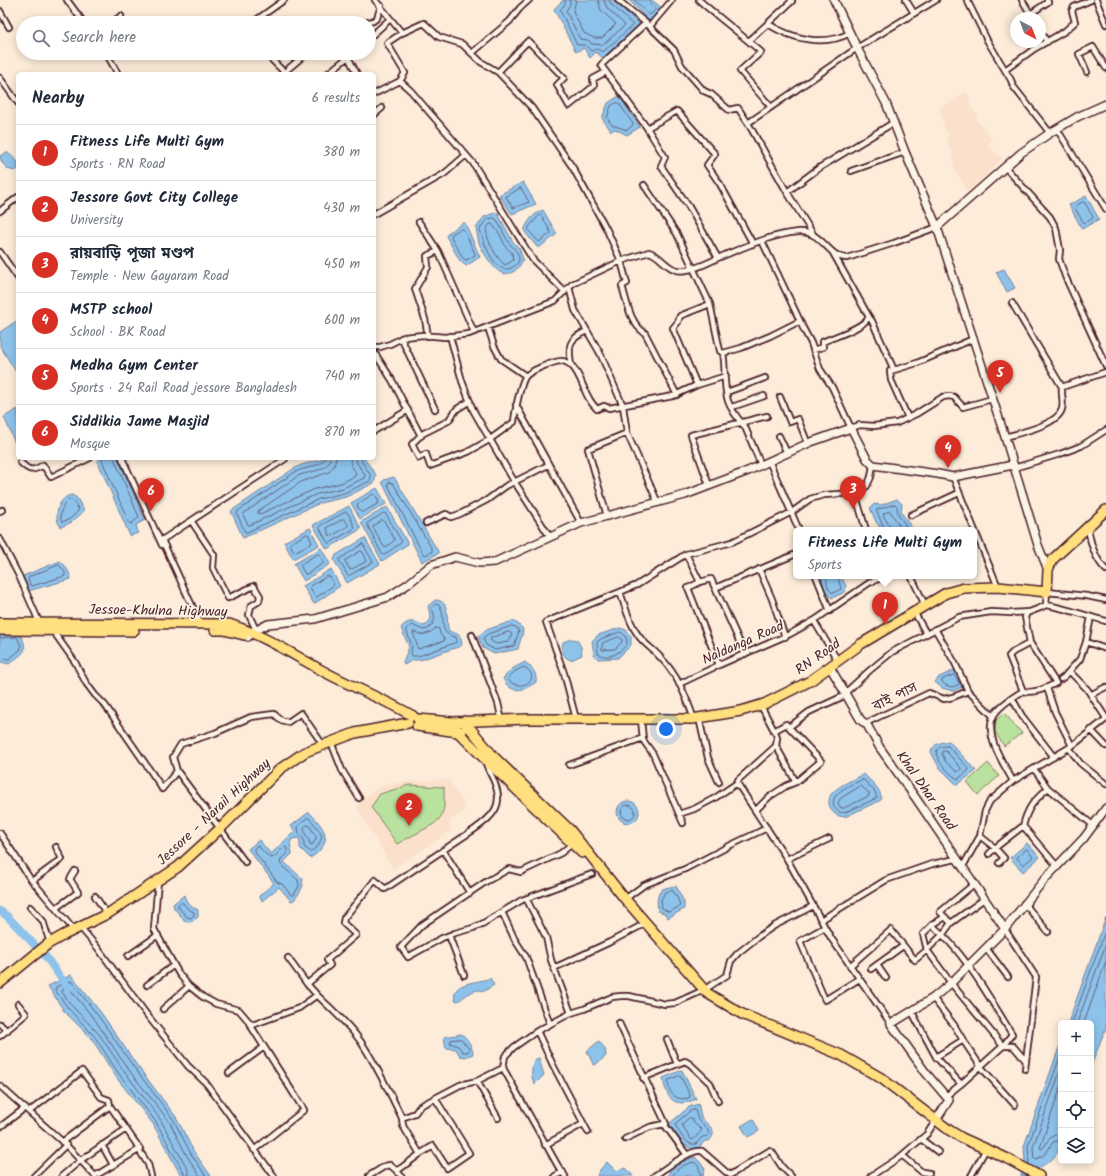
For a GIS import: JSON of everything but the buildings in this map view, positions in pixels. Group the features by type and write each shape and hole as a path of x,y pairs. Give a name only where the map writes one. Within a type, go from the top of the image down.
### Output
{"highway":[{"path":"1048,592 1048,570 1052,560 1106,510"},
{"name":"RN Road","path":"466,725 502,720 696,718 741,711 761,706 810,681 861,644 946,593 956,590 998,587 1048,592"},
{"name":"Jessoe-Khulna Highway","path":"0,623 230,624 253,633 324,671 385,700 413,721 458,732 466,725"},
{"name":"Jessoe-Khulna Highway","path":"0,630 224,630 241,634 253,633"},
{"name":"Jessoe-Khulna Highway","path":"413,721 452,722 466,725"},
{"name":"Jessore - Narail Highway","path":"0,984 49,944 107,914 178,867 221,828 280,769 305,752 355,733 413,721"},
{"path":"452,722 458,732 609,879"},
{"path":"466,725 494,757 570,830 625,899 704,990 742,1014 841,1055 897,1089 949,1130 962,1138 1006,1158 1039,1176"}],"street":[{"path":"67,0 79,16"},
{"path":"261,16 284,0"},
{"path":"375,0 402,33"},
{"path":"472,53 510,21 520,8 529,0"},
{"path":"618,0 648,25 674,50 682,66 704,91 711,94 729,110 738,108 748,122 787,192 813,234 840,257 847,258 937,227 1021,153 1077,117 1106,104"},
{"path":"672,0 648,25 601,65 647,128 665,158 661,166 689,207 718,258"},
{"path":"699,0 761,52 740,71 771,107"},
{"path":"749,41 792,1 791,0"},
{"path":"834,0 886,104 937,227 1005,437 1038,545 1048,570"},
{"path":"906,0 914,13"},
{"path":"748,122 857,48 936,0"},
{"path":"967,0 1013,86 1050,133"},
{"path":"1022,0 1030,12"},
{"path":"1037,12 1048,2 1047,0"},
{"path":"1005,70 1034,49 1065,32 1075,22 1072,11 1074,7 1092,0"},
{"path":"1096,0 1104,25"},
{"path":"376,19 380,6"},
{"path":"0,11 9,27"},
{"path":"376,31 390,18"},
{"path":"376,93 400,81 405,73 387,43 402,33 424,22 439,37 462,44 481,62 498,72 532,108 573,168 606,228 621,261 627,283 622,286 632,316 639,329 645,333 677,395"},
{"path":"768,24 777,30 789,34 823,41 839,39 850,33"},
{"path":"498,72 528,41 564,78 557,85 569,106 594,86 593,79 606,72"},
{"path":"1087,72 1079,54 1093,47 1106,68"},
{"path":"110,60 117,72"},
{"path":"271,60 282,72"},
{"path":"284,72 299,60"},
{"path":"329,72 344,60"},
{"path":"352,60 356,72"},
{"path":"0,78 16,101"},
{"path":"400,81 411,91 473,163 532,260 565,292"},
{"path":"376,114 382,108"},
{"path":"647,128 677,111 715,154 707,165 720,184 753,244"},
{"path":"787,192 819,168 894,123"},
{"path":"1057,129 1106,209"},
{"path":"851,171 905,152"},
{"path":"376,213 444,174 466,155"},
{"path":"1005,167 1050,217 1056,228 1060,250 1059,259 1065,276 1106,366"},
{"path":"644,185 677,234 710,304 720,351 723,353 728,401 745,427 761,465"},
{"path":"0,211 16,199"},
{"path":"419,222 438,251 474,332"},
{"path":"376,347 390,344 404,337 450,336 474,332 555,301 572,284 621,261 649,252 676,270 681,271 693,268 762,240 800,232 813,234"},
{"path":"762,240 811,343 820,369 832,387 867,459 873,466 953,477 1013,466 1067,451 1081,446 1106,430"},
{"path":"428,336 425,319 415,289 428,267 427,256 438,251"},
{"path":"832,251 872,320 894,370"},
{"path":"0,252 16,275"},
{"path":"569,287 575,310 600,353 622,406 627,434 658,503"},
{"path":"1005,437 1050,422 1058,416 1062,410 1063,396 1061,392 1062,387 1012,303"},
{"path":"697,385 673,328 678,322 680,316 710,304"},
{"path":"814,350 823,347 822,342 860,325 867,320 869,316"},
{"path":"723,353 770,336 800,321"},
{"path":"488,327 494,346 501,359 526,376"},
{"path":"571,365 569,349 571,343 576,336 587,331"},
{"path":"450,336 473,410 514,482 550,537"},
{"path":"401,338 435,409"},
{"path":"908,418 891,380 890,371 917,362 973,339"},
{"path":"376,355 392,380 421,436"},
{"path":"470,401 457,409 448,421 421,436 412,444 419,458 426,454 430,466 468,452 489,440 514,422 516,405 526,376 535,370 552,363 562,361 571,365 578,374 585,392 592,404 597,409 604,406 609,408 677,395 697,385 726,376"},
{"path":"1062,387 1106,372"},
{"path":"727,392 765,378"},
{"path":"732,407 764,396"},
{"path":"192,522 214,555 213,568 228,598 254,586 260,596 258,601 251,606 249,615 253,633 268,624 315,619 388,597 408,584 431,565 455,557 479,563 495,562 581,523 658,503 769,462 808,444 851,428 860,425 874,426 897,423 949,396 954,397 962,407 992,399"},
{"path":"780,398 790,422 798,419 808,444"},
{"path":"516,405 581,523"},
{"path":"376,430 408,410"},
{"path":"709,485 691,436 767,416"},
{"path":"607,516 588,449 627,434"},
{"path":"780,436 787,453"},
{"path":"20,462 27,469 35,470 42,465 51,477 86,460"},
{"path":"123,460 200,625"},
{"path":"200,625 162,540 192,522 284,460"},
{"path":"769,462 798,527"},
{"path":"426,523 446,514 451,516 460,514 487,500 514,482 548,465"},
{"path":"576,719 564,673 546,622 637,585 686,554 732,542 792,512 810,499 824,495 855,493 867,486 871,477 873,466"},
{"path":"953,477 972,527"},
{"path":"855,493 865,527"},
{"path":"911,515 959,493"},
{"path":"1088,526 1089,539 1100,563 1106,570"},
{"path":"0,539 19,576 40,624"},
{"path":"977,539 998,587"},
{"path":"686,554 700,582"},
{"path":"715,588 793,555"},
{"path":"759,569 772,599 785,637"},
{"path":"719,665 688,588 700,582 711,578 745,654"},
{"path":"817,579 830,611"},
{"name":"Naldanga Road","path":"679,684 785,637 814,621 869,583 878,579"},
{"path":"912,579 925,605"},
{"path":"620,592 638,635 661,657 670,668 679,684 696,718 708,758 719,782"},
{"path":"1046,605 1048,592 1087,596 1106,600"},
{"path":"790,728 809,712 845,694 892,652 959,617 991,612 1029,612 1046,605 1106,621"},
{"path":"914,611 926,633"},
{"path":"1013,781 995,748 992,729 993,716 1012,698 1023,691 1026,692 1046,688 1056,683 1030,643 1025,617 1029,612"},
{"path":"1061,679 1080,659 1086,642 1090,617"},
{"path":"814,621 838,661"},
{"path":"935,629 955,663 968,691 993,716"},
{"path":"54,631 76,662 86,683 105,705 162,789 177,771"},
{"path":"472,635 498,703 502,720"},
{"path":"1086,642 1106,649"},
{"path":"1023,691 1009,656 1013,652 1030,643"},
{"name":"Khal Dhar Road","path":"830,667 860,719 866,723 880,748 1006,930"},
{"path":"962,868 980,836 985,811 990,801 1013,781 1070,747 1106,719 1092,694 1069,671"},
{"path":"1092,694 1106,687"},
{"path":"1046,688 1070,747 1080,762 1106,784"},
{"name":"বাই পাস","path":"866,723 930,693 944,699 968,691"},
{"path":"1012,698 1022,716 1054,757"},
{"path":"761,706 777,738 776,746 796,782"},
{"path":"245,862 177,771 173,757 181,744 215,733 251,718 274,714 281,720 288,722 301,713 327,744 359,798"},
{"path":"641,719 643,738 660,768 683,823"},
{"path":"756,810 769,797 786,786 796,782 821,761 786,724 774,731"},
{"path":"1091,730 1106,746"},
{"path":"569,765 643,738"},
{"path":"679,814 694,809 716,798 737,783 738,780 776,746"},
{"path":"307,984 330,965 327,960 356,935 343,923 344,918 376,880 385,889 486,821 495,809 499,793 486,765 486,760"},
{"path":"1034,769 1048,788 1094,826"},
{"path":"737,783 787,859 825,927 850,966 926,1073 949,1101 927,1134 900,1157 871,1176"},
{"path":"989,854 994,848 1023,826 1026,812 1037,798 1048,788"},
{"path":"891,1024 933,998 951,983 1006,930 1024,903 1084,838 1106,808"},
{"path":"1023,826 1057,866"},
{"path":"625,899 644,885 684,869 767,828"},
{"path":"0,834 32,881 56,908 98,947 147,1016 158,1027 188,1066 206,1083 274,1176"},
{"path":"980,836 1004,858 999,862"},
{"path":"787,859 829,839"},
{"path":"573,844 561,853 521,872 509,869 487,881 422,925 400,947 408,957 442,938 482,924 522,900 592,874"},
{"path":"32,881 62,859 56,847"},
{"path":"443,850 470,893"},
{"path":"821,920 886,880 932,864 956,859"},
{"path":"56,908 78,892 70,879 75,871"},
{"path":"158,880 154,929 179,974 189,986 203,997 216,1004 239,1010 248,1021 304,1110 254,1150"},
{"path":"951,923 940,912 974,884"},
{"path":"96,896 107,914"},
{"path":"850,966 891,930 915,960 943,934 951,923 984,899"},
{"path":"528,902 546,937 554,968 571,1013"},
{"path":"1024,903 1048,932"},
{"path":"555,1176 564,1174 503,1068 504,1056 537,1031 550,1024 571,1013 616,996 629,996 665,1004 675,1003 704,990 726,975 731,961 758,937 774,926 813,906"},
{"path":"30,907 43,921 49,944"},
{"path":"502,912 515,940 526,957 550,1024"},
{"path":"945,917 932,925 923,934 927,950 951,983 1003,1046"},
{"path":"554,968 610,942 646,923"},
{"path":"932,925 943,934 968,966 1012,1034 1003,1046 946,1096"},
{"path":"825,927 800,942 825,1000 859,979"},
{"path":"1006,930 1036,976 1025,1069"},
{"path":"128,956 158,935"},
{"path":"450,938 464,975"},
{"path":"871,969 903,946"},
{"path":"986,948 995,962 1008,977"},
{"path":"288,958 307,984 342,1020 362,1044 388,1088 402,1118 403,1126 420,1154"},
{"path":"147,986 174,965"},
{"path":"877,965 886,978"},
{"path":"163,1009 189,986"},
{"path":"248,1021 251,1024 255,1024 267,1021 299,1008 317,995"},
{"path":"933,998 954,1025 981,1066 1015,1104"},
{"path":"0,1036 26,1014 18,1004"},
{"path":"912,1012 936,1058 961,1084"},
{"path":"619,1023 666,1124 687,1155"},
{"path":"0,1024 6,1030"},
{"path":"537,1031 545,1050 588,1132"},
{"path":"667,1039 677,1064"},
{"path":"936,1058 963,1040"},
{"path":"1003,1046 1013,1046 1026,1060"},
{"path":"229,1073 264,1047"},
{"path":"644,1078 685,1061 710,1083 718,1102"},
{"path":"402,1118 415,1113 420,1106 460,1085 477,1081 503,1068"},
{"path":"0,1127 82,1071 101,1097 109,1100 110,1106 148,1164 151,1176"},
{"path":"477,1081 498,1118"},
{"path":"0,1086 64,1143 95,1176 139,1150"},
{"path":"397,1170 433,1146 447,1168 469,1153 435,1098"},
{"path":"34,1176 64,1143 110,1106"},
{"path":"546,1145 583,1124"},
{"path":"625,1139 650,1127 666,1124"},
{"path":"62,1176 81,1160 126,1129"},
{"path":"921,1139 938,1152"},
{"path":"102,1145 112,1163"},
{"path":"971,1176 986,1149"},
{"path":"654,1176 687,1155 701,1150 730,1175 769,1150 791,1176"},
{"path":"903,1156 922,1172 929,1173"},
{"path":"369,1176 390,1165 397,1170 401,1176"}],"shaded area":[{"path":"967,93 972,109 977,115 977,120 992,138 987,146 1003,159 968,192 964,187 965,185 954,171 953,154 946,139 949,136 945,130 939,109"},
{"path":"449,779 466,809 450,821 452,830 393,869 357,808 359,802 378,788 401,782"}],"green space":[{"path":"1004,713 1022,733 1004,746 995,732 996,720"},
{"path":"988,763 999,776 978,795 967,782"},
{"path":"409,785 444,787 443,812 434,824 397,844 371,807 380,794"}],"water":[{"path":"563,0 612,0 640,24 603,58 596,52 590,58 584,48 576,52 554,9"},
{"path":"629,0 652,0 662,8 650,22"},
{"path":"619,96 640,127 627,135 615,129 611,131 602,118 608,103"},
{"path":"7,152 16,160 16,170 8,169 2,162 0,156"},
{"path":"523,182 536,204 512,214 499,195"},
{"path":"1086,196 1099,219 1082,229 1069,205"},
{"path":"543,210 557,234 540,247 537,247 524,231 531,218"},
{"path":"497,212 513,242 519,248 523,259 518,268 511,273 501,273 486,256 479,243 476,228 484,217"},
{"path":"465,223 480,257 466,266 460,261 446,236 449,232"},
{"path":"1004,269 1015,288 1007,292 996,272"},
{"path":"16,321 16,372 0,346 0,332"},
{"path":"16,410 16,445 4,417"},
{"path":"97,460 119,460 145,520 136,525 138,533 130,536"},
{"path":"320,460 365,460 376,475 374,483 346,497 320,503 243,538 231,511 301,465"},
{"path":"394,477 439,553 422,562 382,482"},
{"path":"377,488 386,504 360,519 351,503"},
{"path":"72,495 77,498 84,511 72,522 61,527 57,518 58,508 60,503 67,496"},
{"path":"897,499 902,504 901,512 911,527 880,527 870,508 874,504 881,505"},
{"path":"349,506 361,529 327,549 313,525"},
{"path":"387,507 408,544 382,561 361,522"},
{"path":"310,528 319,545 293,559 284,542"},
{"path":"365,538 380,564 347,583 334,560 336,555"},
{"path":"321,548 330,564 304,581 294,564"},
{"path":"60,561 67,569 71,579 28,591 23,576"},
{"path":"331,569 340,586 314,604 303,586"},
{"path":"822,579 842,579 846,586 845,592 832,598 826,592"},
{"path":"435,600 440,601 446,607 449,631 460,637 462,644 461,646 420,660 413,660 404,665 403,662 409,647 401,628 408,622 414,622 423,626 426,625 431,619 428,606"},
{"path":"513,621 523,629 518,649 494,654 483,648 478,636 486,630"},
{"path":"620,628 626,630 631,637 631,645 618,658 598,659 594,655 592,641 598,635"},
{"path":"20,633 25,648 24,651 9,664 1,662 0,635"},
{"path":"571,639 577,640 581,647 582,655 571,660 564,655 562,648 563,642"},
{"path":"525,662 535,673 536,682 527,688 518,690 509,687 503,678 512,669"},
{"path":"955,670 965,686 953,691 942,688 935,682 939,677"},
{"path":"949,741 976,771 957,785 939,767 931,752 936,745"},
{"path":"864,774 880,792 881,800 847,816 842,817 834,813 829,805 830,796 833,792 844,784"},
{"path":"628,801 636,804 639,812 636,820 628,823 620,820 617,812 620,804"},
{"path":"309,812 317,820 325,834 324,845 310,858 300,848 299,838 292,839 290,843 292,854 284,862 303,879 303,885 300,892 294,900 291,901 279,887 262,901 259,896 274,883 248,849 259,840 271,854 295,831 291,826"},
{"path":"1027,843 1040,857 1023,872 1010,858"},
{"path":"676,886 684,902 684,909 668,918 664,913 658,911 658,896 663,889"},
{"path":"184,895 189,904 198,910 198,917 191,922 185,921 174,908 173,904"},
{"path":"1106,917 1106,1027 1094,1058 1094,1020 1069,1020"},
{"path":"71,975 102,1014 136,1064 176,1117 194,1152 211,1176 181,1176 153,1124 116,1077 92,1039 64,1011 48,986"},
{"path":"490,978 494,985 483,992 481,990 474,991 458,1001 455,1000 457,989 461,986"},
{"path":"462,1034 472,1048 473,1054 465,1057 460,1056 456,1049 446,1048 444,1037"},
{"path":"599,1041 605,1049 606,1056 595,1065 593,1064 587,1051"},
{"path":"1058,1050 1058,1151 1054,1157 1038,1169 1035,1176 1021,1176 1025,1163 1024,1146"},
{"path":"539,1058 544,1075 535,1084 532,1078 532,1068 536,1059"},
{"path":"682,1070 696,1099 682,1103 669,1097 666,1092 663,1078"},
{"path":"698,1104 701,1117 711,1127 713,1133 709,1141 705,1141 697,1149 687,1147 677,1137 669,1124 689,1107"},
{"path":"753,1119 759,1131 748,1137 741,1126"},
{"path":"695,1157 705,1169 703,1176 669,1176 669,1171 684,1161"},
{"path":"607,1162 616,1171 626,1168 633,1176 597,1176 599,1171"}],"waterway":[{"path":"0,911 7,916 46,957 68,988"}],"place":[{"name":"Medha Gym Center","path":"1000,393"},
{"name":"MSTP school","path":"948,468"},
{"name":"রায়বাড়ি পূজা মণ্ডপ","path":"853,509"},
{"name":"Siddikia Jame Masjid","path":"151,511"},
{"name":"Fitness Life Multi Gym","path":"885,625"},
{"name":"Jessore Govt City College","path":"409,826"}]}
